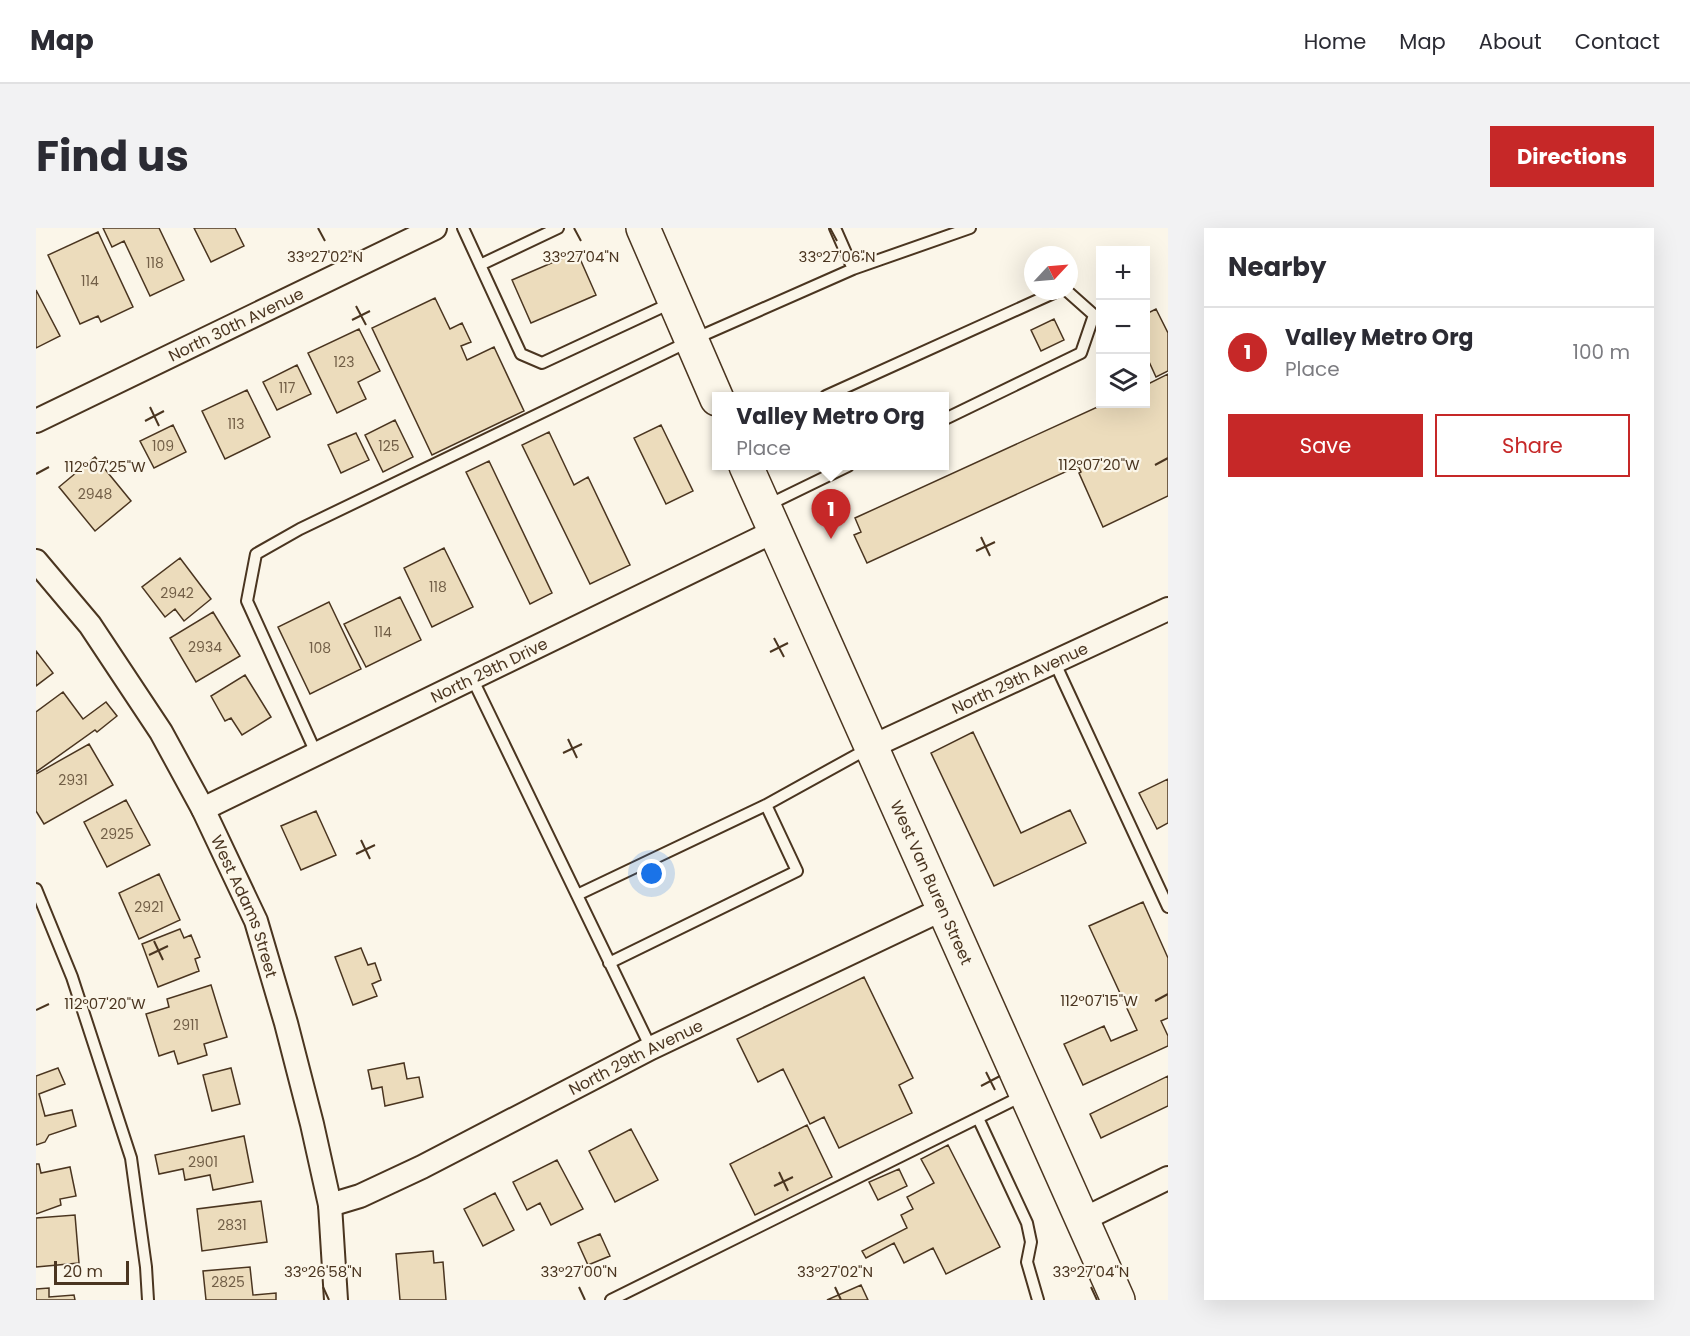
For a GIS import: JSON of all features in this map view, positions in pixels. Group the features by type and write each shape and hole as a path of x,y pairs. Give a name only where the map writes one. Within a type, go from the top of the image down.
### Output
{"main road":[{"path":"643,228 714,392"},
{"name":"West Van Buren Street","path":"748,470 1082,1220 1113,1298"}],"street":[{"name":"North 30th Avenue","path":"36,421 435,228"},
{"name":"North 29th Drive","path":"203,809 472,678 769,519"},
{"name":"West Adams Street","path":"36,561 90,625 160,732 203,809 256,921 286,1023 330,1205 336,1300"},
{"name":"North 29th Avenue","path":"871,747 1168,609"},
{"name":"North 29th Avenue","path":"330,1205 360,1196 422,1167 651,1048 943,909"},
{"path":"1082,1220 1168,1178"}],"lane":[{"path":"463,228 521,354 542,363 675,301"},
{"path":"480,265 558,228"},
{"path":"835,228 853,269"},
{"path":"316,753 247,601 256,554 300,529 692,340 853,269 970,228"},
{"path":"835,392 1038,300"},
{"path":"949,417 1081,353 1094,315 1077,300"},
{"path":"769,519 841,470"},
{"path":"1054,662 1168,907"},
{"path":"472,678 651,1048"},
{"path":"577,895 766,805 871,747"},
{"path":"609,963 797,871 766,805"},
{"path":"36,889 72,977 131,1158 146,1267 148,1300"},
{"path":"610,1300 1025,1094"},
{"path":"978,1118 1027,1223 1031,1242 1027,1262 1038,1300"}],"building":[{"path":"103,228 159,228 184,280 150,296 124,241 112,247"},
{"path":"194,228 235,228 244,246 211,262"},
{"path":"98,232 133,307 101,322 98,316 80,324 48,255"},
{"path":"577,252 596,295 531,323 512,280"},
{"path":"36,290 60,336 36,348"},
{"path":"435,298 450,329 462,323 471,342 461,346 467,360 494,347 524,411 432,455 372,328"},
{"path":"1156,309 1168,333 1168,371 1156,377 1150,364 1150,312"},
{"path":"1054,319 1064,340 1041,351 1031,330"},
{"path":"359,329 380,371 358,382 366,399 337,413 308,353"},
{"path":"297,365 311,394 277,410 263,382"},
{"path":"1168,374 1168,496 1103,527 1078,466 867,563 854,535 861,532 855,518 1096,408 1150,408 1150,383"},
{"path":"247,390 270,437 225,459 202,411"},
{"path":"395,420 413,457 383,472 365,435"},
{"path":"173,425 186,452 154,468 140,441"},
{"path":"661,425 693,491 666,504 634,438"},
{"path":"549,432 574,485 588,477 630,565 590,584 522,445"},
{"path":"356,433 369,460 341,473 328,445"},
{"path":"95,457 131,501 95,531 59,487"},
{"path":"489,461 552,593 530,604 466,472"},
{"path":"444,548 473,607 432,627 404,568"},
{"path":"180,558 211,599 184,621 175,609 165,617 142,587"},
{"path":"400,597 421,640 366,667 344,624"},
{"path":"329,602 361,669 310,694 278,627"},
{"path":"213,612 240,656 196,682 170,638"},
{"path":"36,651 53,673 36,686"},
{"path":"245,675 271,717 242,735 231,718 225,721 211,696"},
{"path":"63,692 83,719 106,702 117,716 36,772 36,712"},
{"path":"973,732 1021,833 1070,810 1086,843 994,886 931,753"},
{"path":"89,744 113,785 44,824 36,811 36,774"},
{"path":"1168,779 1168,823 1157,829 1139,793"},
{"path":"126,800 150,845 107,867 84,822"},
{"path":"316,811 336,855 301,870 281,826"},
{"path":"159,874 180,920 139,939 119,893"},
{"path":"1143,902 1168,958 1168,1018 1161,1021 1168,1036 1168,1046 1083,1085 1064,1044 1104,1026 1111,1041 1137,1030 1089,926"},
{"path":"180,929 184,938 191,935 200,957 195,959 199,971 158,987 142,944"},
{"path":"361,948 368,965 375,963 381,980 372,984 377,996 353,1005 335,957"},
{"path":"864,977 913,1078 899,1085 912,1113 839,1148 824,1117 810,1124 783,1069 758,1082 737,1039"},
{"path":"211,985 227,1037 204,1044 207,1055 178,1064 174,1051 159,1056 146,1014 169,1007 167,999"},
{"path":"404,1063 407,1079 419,1077 423,1097 385,1106 382,1087 372,1089 368,1070"},
{"path":"58,1068 65,1084 39,1094 45,1116 72,1110 76,1126 49,1135 45,1142 36,1145 36,1076"},
{"path":"231,1068 240,1104 212,1111 203,1075"},
{"path":"1168,1076 1168,1106 1101,1138 1090,1114"},
{"path":"807,1125 832,1177 755,1215 730,1164"},
{"path":"631,1129 658,1180 615,1202 589,1151"},
{"path":"244,1136 253,1182 213,1190 210,1175 185,1180 183,1169 159,1174 155,1155"},
{"path":"948,1145 1000,1247 946,1274 933,1248 904,1263 894,1243 866,1258 862,1251 907,1228 901,1215 913,1209 907,1197 934,1183 921,1159"},
{"path":"557,1160 583,1209 551,1225 540,1203 527,1210 513,1182"},
{"path":"36,1164 39,1164 41,1173 70,1167 76,1196 60,1199 61,1205 36,1214"},
{"path":"899,1169 907,1186 878,1200 869,1182"},
{"path":"495,1193 514,1230 483,1246 464,1209"},
{"path":"261,1201 267,1242 202,1251 197,1209"},
{"path":"75,1215 79,1263 36,1267 36,1218"},
{"path":"600,1234 610,1256 588,1265 578,1243"},
{"path":"433,1251 434,1263 443,1262 446,1300 400,1300 396,1254"},
{"path":"250,1267 253,1295 276,1293 276,1300 206,1300 203,1271"},
{"path":"861,1285 868,1300 827,1300"},
{"path":"49,1288 49,1297 74,1295 75,1300 36,1300 36,1289"}],"place":[{"name":"Valley Metro Org","path":"831,539"}]}
